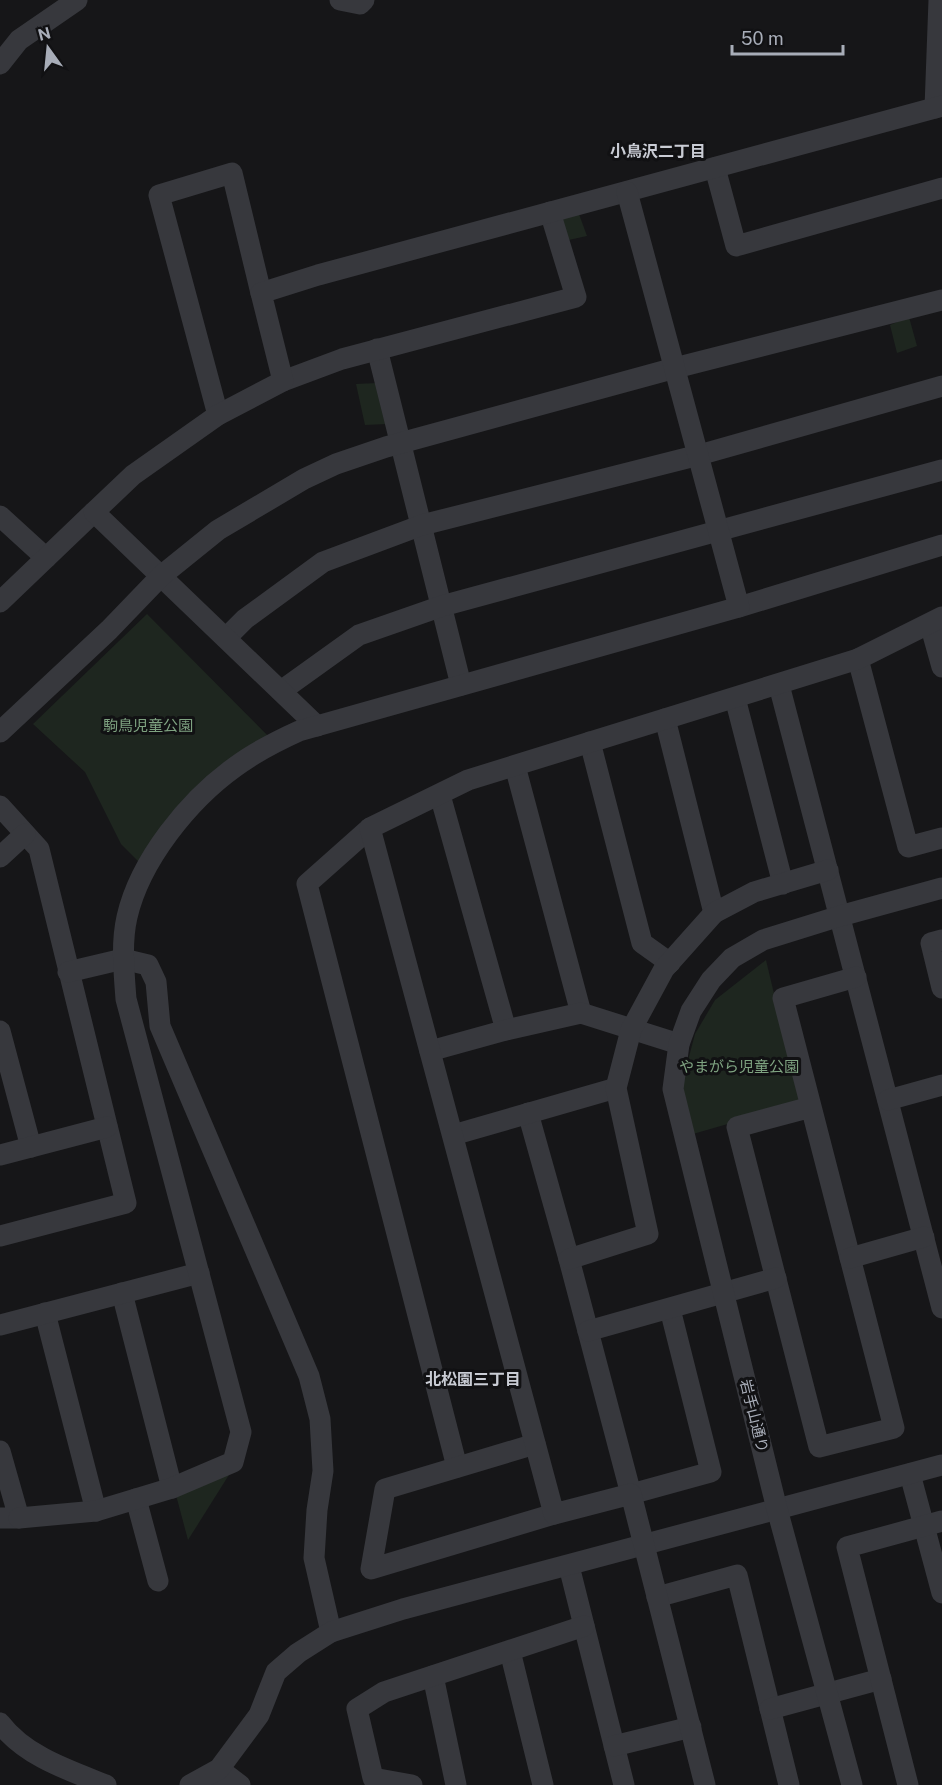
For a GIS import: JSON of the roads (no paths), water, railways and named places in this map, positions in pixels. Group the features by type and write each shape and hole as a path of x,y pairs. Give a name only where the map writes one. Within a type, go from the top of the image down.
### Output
{"street":[{"path":"0,64 19,40 77,0"},
{"path":"340,0 360,4 364,0"},
{"path":"261,293 318,275 939,107 939,0"},
{"path":"715,168 736,246 942,188"},
{"path":"218,415 159,195 232,173 283,381"},
{"path":"627,192 740,607"},
{"path":"0,602 133,475 218,415 283,381 342,358 576,297 550,212"},
{"path":"0,732 109,630 161,576 218,530 304,479 336,464 399,443 675,368 942,300"},
{"path":"377,349 461,685"},
{"path":"226,638 245,619 323,562 422,525 699,454 942,386"},
{"path":"281,691 358,635 442,606 942,470"},
{"path":"94,512 317,726"},
{"path":"0,516 46,558"},
{"path":"0,1450 9,1518 96,1511 172,1488 233,1462 241,1432 126,999 123,959 127,917 142,874 173,829 203,792 235,766 299,730 740,607 942,545"},
{"path":"457,1467 307,885 370,828 468,780 858,659 936,620 942,667"},
{"path":"858,659 908,847 942,838"},
{"path":"779,685 942,1308"},
{"path":"735,698 783,884"},
{"path":"665,719 714,913"},
{"path":"590,742 642,943 670,963"},
{"path":"515,766 581,1013"},
{"path":"440,795 506,1030"},
{"path":"0,806 39,849 126,1203 0,1236"},
{"path":"370,828 554,1514"},
{"path":"0,857 25,834"},
{"path":"569,1259 648,1234 616,1088 631,1030 664,969 714,913 754,892 828,870"},
{"name":"岩手山通り","path":"852,1785 777,1509 673,1089 679,1044 691,1011 711,980 732,958 763,940 942,888"},
{"path":"942,940 930,943 942,988"},
{"path":"68,972 123,959 148,965 156,982 160,1026 309,1376 320,1419 323,1471 317,1510 314,1558 331,1632"},
{"path":"811,1107 738,1127 819,1447 894,1428 783,998 856,977"},
{"path":"430,1051 506,1030 581,1013 679,1044"},
{"path":"0,1031 31,1147"},
{"path":"888,1100 942,1085"},
{"path":"453,1135 616,1088"},
{"path":"528,1113 631,1494 705,1785"},
{"path":"0,1155 108,1127"},
{"path":"850,1258 924,1237"},
{"path":"0,1325 199,1273"},
{"path":"588,1331 776,1278"},
{"path":"122,1293 172,1488"},
{"path":"535,1444 385,1489 371,1569 554,1514 711,1472 670,1309"},
{"path":"45,1313 96,1511"},
{"path":"216,1777 259,1715 276,1672 298,1653 331,1632 403,1610 942,1466"},
{"path":"910,1474 933,1524 942,1593"},
{"path":"136,1499 158,1581"},
{"path":"908,1785 847,1546 933,1524"},
{"path":"569,1566 624,1785"},
{"path":"657,1597 737,1575 789,1785"},
{"path":"412,1785 373,1778 357,1709 384,1692 584,1626"},
{"path":"510,1651 543,1785"},
{"path":"433,1676 456,1785"},
{"path":"770,1709 881,1679"},
{"path":"0,1723 9,1734 40,1757 106,1785"},
{"path":"614,1746 691,1727"},
{"path":"190,1785 216,1777 240,1785"}],"district":[{"name":"小鳥沢二丁目","path":"658,151"},
{"name":"北松園三丁目","path":"473,1379"}],"park label":[{"name":"駒鳥児童公園","path":"148,726"},
{"name":"やまがら児童公園","path":"739,1067"}]}
